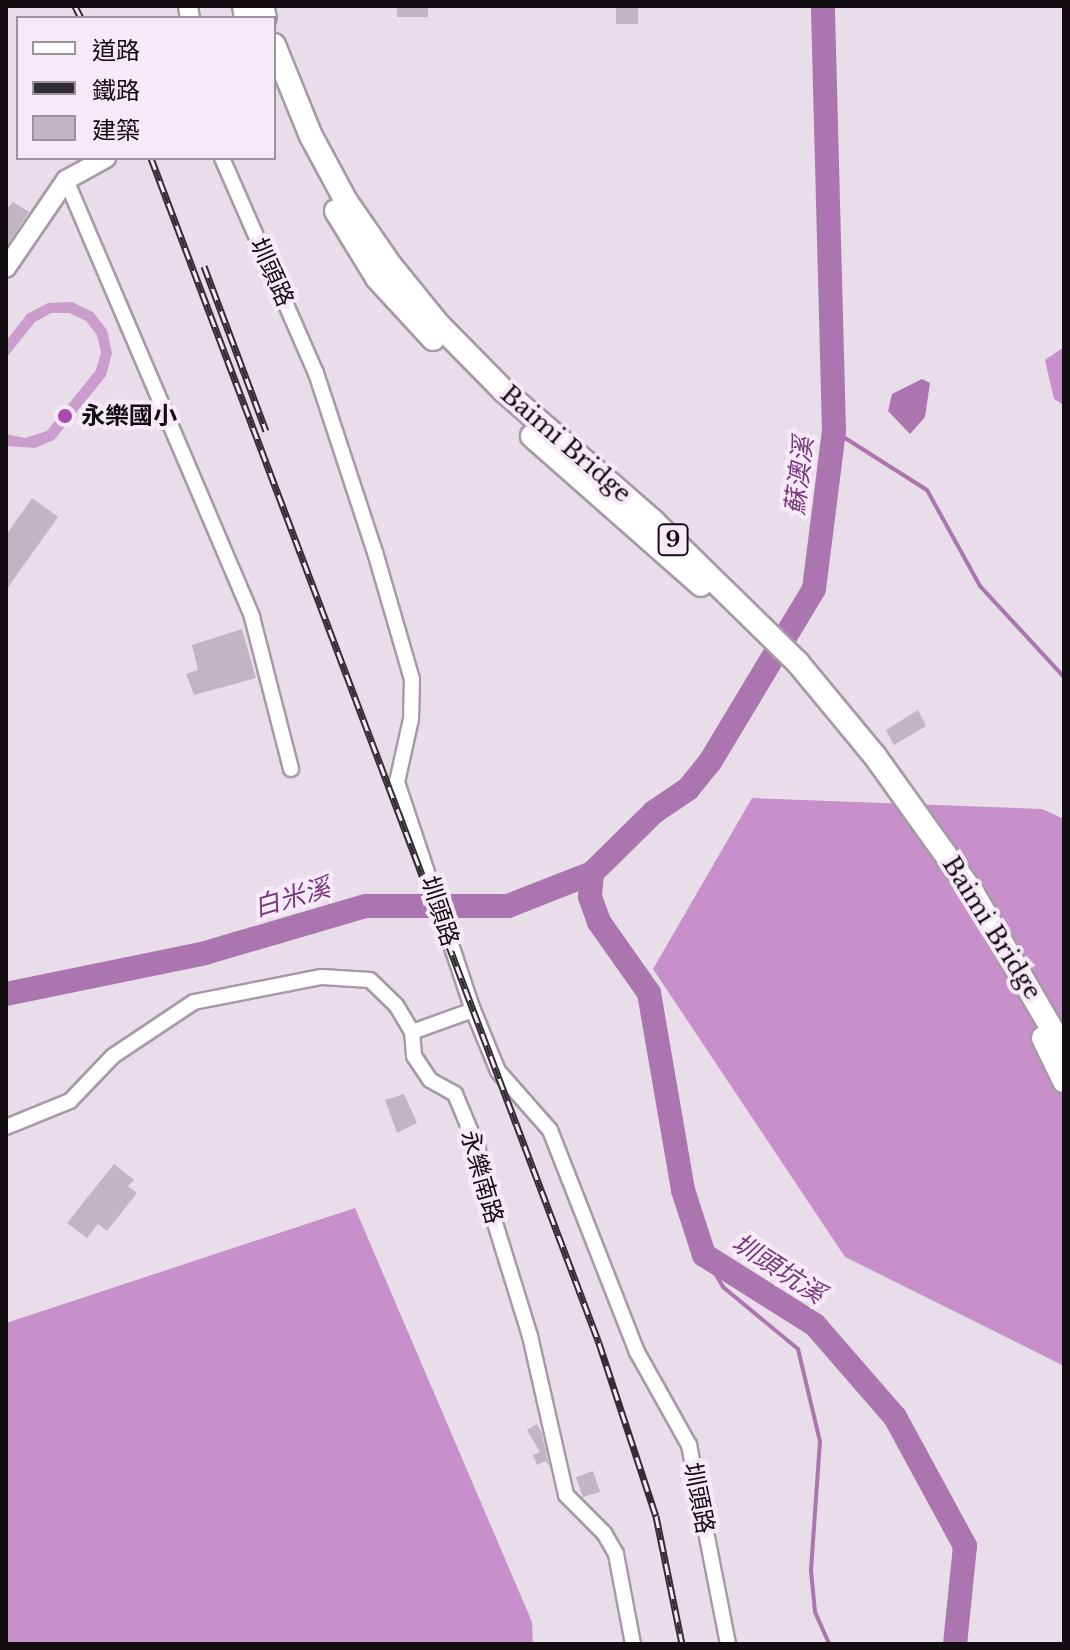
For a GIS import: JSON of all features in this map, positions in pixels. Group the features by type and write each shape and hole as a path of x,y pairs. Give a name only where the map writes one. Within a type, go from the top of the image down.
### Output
{"main road":[{"name":"Baimi Bridge","path":"276,50 311,136 346,201 391,266 438,324 504,391 653,521 798,663 875,756 964,881 1064,1050"},
{"name":"Baimi Bridge","path":"276,92 321,183 377,278 494,401 712,595 852,749 984,936 1064,1081"}],"street":[{"path":"6,268 66,180 102,160"},
{"name":"圳頭路","path":"223,160 316,373 412,679 411,719 397,782 473,1010 498,1071 550,1130 637,1352 689,1445 728,1644"},
{"path":"66,180 252,617 291,769"},
{"name":"永樂南路","path":"6,1127 70,1101 113,1056 194,1002 322,977 370,980 396,1005 412,1032 414,1056 430,1080 455,1094 478,1149 482,1181 530,1336 566,1495 604,1533 616,1554 633,1644"},
{"path":"412,1032 473,1010"}],"shaded area":[{"path":"72,302 93,312 107,330 112,353 106,376 54,440 35,448 6,446 6,434 25,438 47,431 96,370 101,353 97,335 86,321 69,313 51,313 35,322 6,358 6,341 27,314 48,303"},
{"path":"1064,347 1064,405 1054,399 1045,360"},
{"path":"922,379 930,383 925,417 910,434 888,411 892,394"},
{"path":"752,798 1042,809 1064,819 1064,1366 845,1257 653,969"},
{"path":"355,1208 532,1622 533,1644 6,1644 6,1323"}],"building":[{"path":"397,6 428,6 428,17 397,17"},
{"path":"616,6 638,6 638,24 616,24"},
{"path":"13,202 29,212 6,247 6,210"},
{"path":"32,498 58,517 6,590 6,535"},
{"path":"242,629 256,678 194,695 186,674 198,670 192,645"},
{"path":"918,710 926,726 894,745 886,730"},
{"path":"404,1094 417,1123 397,1133 385,1100"},
{"path":"114,1164 134,1180 128,1186 137,1193 107,1231 98,1224 87,1238 67,1223"},
{"path":"537,1424 550,1468 546,1461 537,1465 533,1455 540,1452 527,1430"},
{"path":"593,1471 600,1492 583,1497 576,1477"}],"waterway":[{"name":"蘇澳溪","path":"6,994 205,953 366,906 508,906 592,873 654,812 688,789 710,762 814,589 834,431 823,6"},
{"path":"834,431 927,490 980,586 1064,677"},
{"name":"圳頭坑溪","path":"592,873 590,897 599,922 649,993 683,1190 704,1255 815,1325 895,1417 965,1546 955,1644"},
{"path":"704,1255 723,1287 798,1349 820,1441 811,1571 815,1612 829,1644"}],"railway":[{"path":"75,6 80,16"},
{"path":"152,160 599,1343 656,1516 682,1644"},
{"path":"204,266 266,431"}],"place":[{"name":"永樂國小","path":"65,416"}],"water label":[{"name":"白米溪","path":"292,898"}]}
